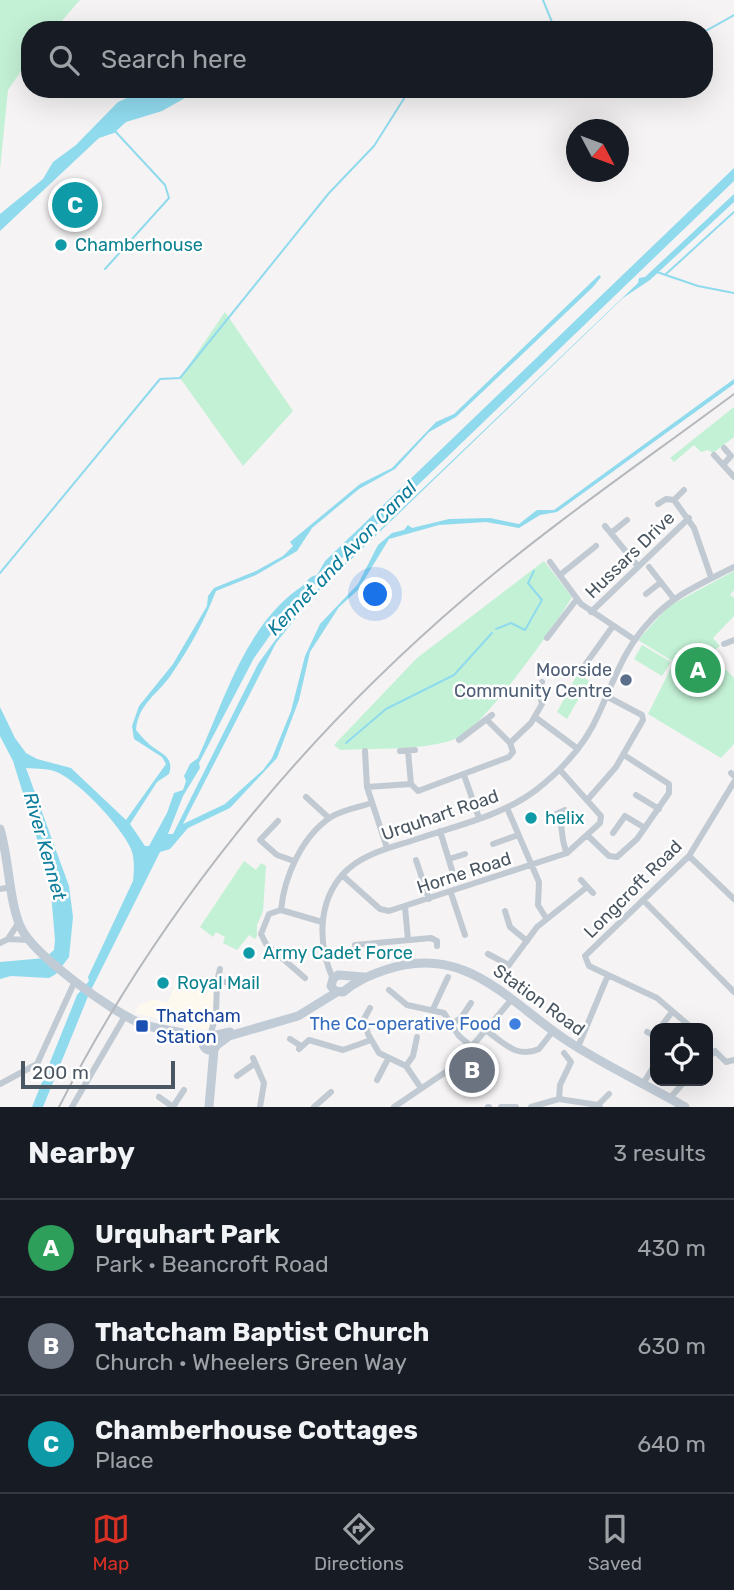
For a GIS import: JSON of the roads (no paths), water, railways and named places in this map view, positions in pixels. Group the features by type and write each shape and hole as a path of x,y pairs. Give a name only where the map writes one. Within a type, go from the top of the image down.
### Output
{"street":[{"path":"723,465 731,456 724,448"},
{"path":"714,456 734,477"},
{"path":"674,500 684,489"},
{"path":"658,504 666,499 674,500 689,518 711,577"},
{"name":"Hussars Drive","path":"591,612 689,518"},
{"path":"611,533 626,520"},
{"path":"605,526 638,565"},
{"path":"560,575 596,546"},
{"path":"550,562 577,599 591,612 635,640"},
{"path":"649,567 674,598"},
{"name":"Urquhart Road","path":"339,982 325,954 322,922 327,902 342,875 363,859 387,848 507,807 535,791 560,770 578,749 635,640 649,621 674,598 734,567"},
{"path":"646,594 661,582"},
{"path":"547,638 577,599"},
{"path":"585,665 613,626"},
{"path":"723,644 734,640"},
{"path":"597,649 604,655"},
{"path":"536,693 542,682"},
{"path":"510,743 535,717 542,704 536,693 526,688"},
{"path":"560,770 589,798 624,755 643,718 606,696"},
{"path":"535,717 578,749"},
{"path":"400,751 412,750 411,784 418,791 509,757 513,752 510,743 487,720 459,740"},
{"path":"365,751 367,786 387,848"},
{"path":"587,835 614,858 645,828 659,809 670,786 624,755"},
{"path":"464,775 478,818"},
{"name":"Longcroft Road","path":"608,975 589,966 585,956 689,856 734,782"},
{"path":"367,786 411,784"},
{"path":"636,795 659,809"},
{"path":"306,797 329,818"},
{"path":"315,805 322,798"},
{"name":"Horne Road","path":"342,875 380,909 405,907 451,893 567,853 597,826 601,819 600,813 589,798"},
{"path":"281,910 294,861 329,818 372,803"},
{"path":"507,807 539,882 538,905 547,918"},
{"path":"550,817 561,812 563,827 560,838 567,853"},
{"path":"613,832 625,816 645,828"},
{"path":"278,821 260,840 265,850 294,861"},
{"path":"0,829 19,922 29,940 62,970 125,1016 152,1027 190,1036 210,1047 242,1034"},
{"path":"440,831 452,870"},
{"path":"505,851 497,843 518,835"},
{"path":"449,859 465,854"},
{"path":"689,856 734,899"},
{"path":"416,860 429,899"},
{"path":"421,874 430,871"},
{"path":"503,973 547,918 590,890 581,880"},
{"path":"0,889 12,887"},
{"path":"451,893 465,935"},
{"path":"643,900 734,992"},
{"path":"405,907 408,940"},
{"path":"300,977 261,934 268,914 281,910 322,922"},
{"path":"505,911 510,927 527,941"},
{"path":"8,939 19,922"},
{"path":"462,924 470,922"},
{"path":"355,945 365,947 431,938 437,941 437,946"},
{"path":"0,943 8,939 29,940"},
{"path":"488,954 509,965"},
{"name":"Station Road","path":"210,1047 256,1028 293,1019 314,1006 339,982 407,963 436,962 474,974 513,998 553,1031 578,1047 685,1107"},
{"path":"209,1107 210,1047 220,969"},
{"path":"578,1047 608,975 657,998 686,1023"},
{"path":"433,1009 443,979"},
{"path":"0,1084 31,1069 40,1060 77,982"},
{"path":"217,982 238,982"},
{"path":"389,990 395,1000 443,1013 459,1036 473,1048"},
{"path":"398,1106 450,1071 473,1048 513,998"},
{"path":"452,1024 470,1006 477,1013"},
{"path":"370,1008 362,1017 370,1040 379,1053 406,1066 421,1088"},
{"path":"664,1023 672,1012"},
{"path":"72,1107 125,1016"},
{"name":"Station Road","path":"210,1047 229,1036 256,1028"},
{"path":"487,1031 511,1050 534,1051 553,1031"},
{"path":"406,1066 413,1056 418,1037"},
{"path":"290,1039 300,1048 312,1040 346,1049 370,1040"},
{"path":"713,1049 726,1062 734,1060"},
{"path":"559,1099 560,1084 569,1077 571,1060 564,1053"},
{"path":"377,1080 388,1059"},
{"path":"237,1076 253,1061 264,1083 260,1107 251,1105"},
{"path":"643,1084 650,1072"},
{"path":"14,1078 18,1087"},
{"path":"670,1098 681,1086"},
{"path":"159,1097 173,1107 184,1090"},
{"path":"314,1107 322,1093 331,1093"},
{"path":"531,1107 559,1099 599,1106 609,1094"},
{"path":"501,1107 516,1107"}],"water":[{"path":"127,98 185,98 162,111 126,122 114,133 99,138 0,231 0,214 43,179 53,162 76,145 118,102"},
{"path":"734,168 734,181 288,610 254,658 199,763 200,768 183,796 168,834 173,834 258,664 300,606 638,283 639,278 645,277 734,194 734,202 650,280 623,298 314,595 276,643 183,824 225,804 263,770 272,758 291,711 305,656 320,624 358,584 378,545 392,533 404,530 408,525 412,528 449,519 490,518 519,524 537,510 554,510 734,379 734,384 557,512 540,515 519,528 486,522 439,525 389,539 358,590 339,607 310,652 299,700 277,758 230,808 188,828 170,849 160,852 89,994 43,1107 32,1107 77,995 89,981 88,977 133,881 134,861 131,849 119,829 100,806 78,786 55,771 26,768 69,886 73,917 69,957 56,974 49,978 11,976 0,979 0,962 45,958 54,950 55,940 50,881 13,761 0,736 0,707 15,738 26,753 37,759 71,768 126,820 166,764 162,757 134,739 132,726 139,706 173,664 207,606 208,596 214,588 256,571 283,556 293,546 290,542 360,484 392,468 436,422 454,414 599,275 601,277 593,287 456,417 429,432 395,469 359,489 312,528 297,551 256,575 216,591 184,655 140,713 136,730 152,747 165,755 170,763 169,774 157,782 130,824 145,846 149,846 167,813 174,793 183,790 186,781 184,776 190,764 198,758 239,665 265,621 310,578 317,575 325,561"}],"waterway":[{"path":"543,0 552,21"},
{"path":"713,27 734,15"},
{"path":"0,573 160,379 180,378 329,193 374,146 404,98"},
{"path":"105,269 169,198 165,185 114,130"},
{"path":"666,274 734,212"},
{"path":"657,272 698,286 734,293"},
{"path":"496,629 511,623 525,630 542,600 528,583 534,571"},
{"path":"346,743 386,709 454,675 492,633"}],"railway":[{"path":"59,1107 98,1035 187,898 290,770 346,710 404,652 497,571 734,394"}],"place":[{"name":"Chamberhouse Cottages","path":"75,205"},
{"name":"Chamberhouse","path":"61,245"},
{"name":"Urquhart Park","path":"698,670"},
{"name":"Moorside Community Centre","path":"626,680"},
{"name":"helix","path":"531,818"},
{"name":"Army Cadet Force","path":"249,953"},
{"name":"Royal Mail","path":"163,983"},
{"name":"The Co-operative Food","path":"515,1024"},
{"name":"Thatcham Station","path":"142,1026"},
{"name":"Thatcham Baptist Church","path":"472,1070"}],"water label":[{"name":"Kennet and Avon Canal","path":"342,558"},
{"name":"River Kennet","path":"45,846"}]}
